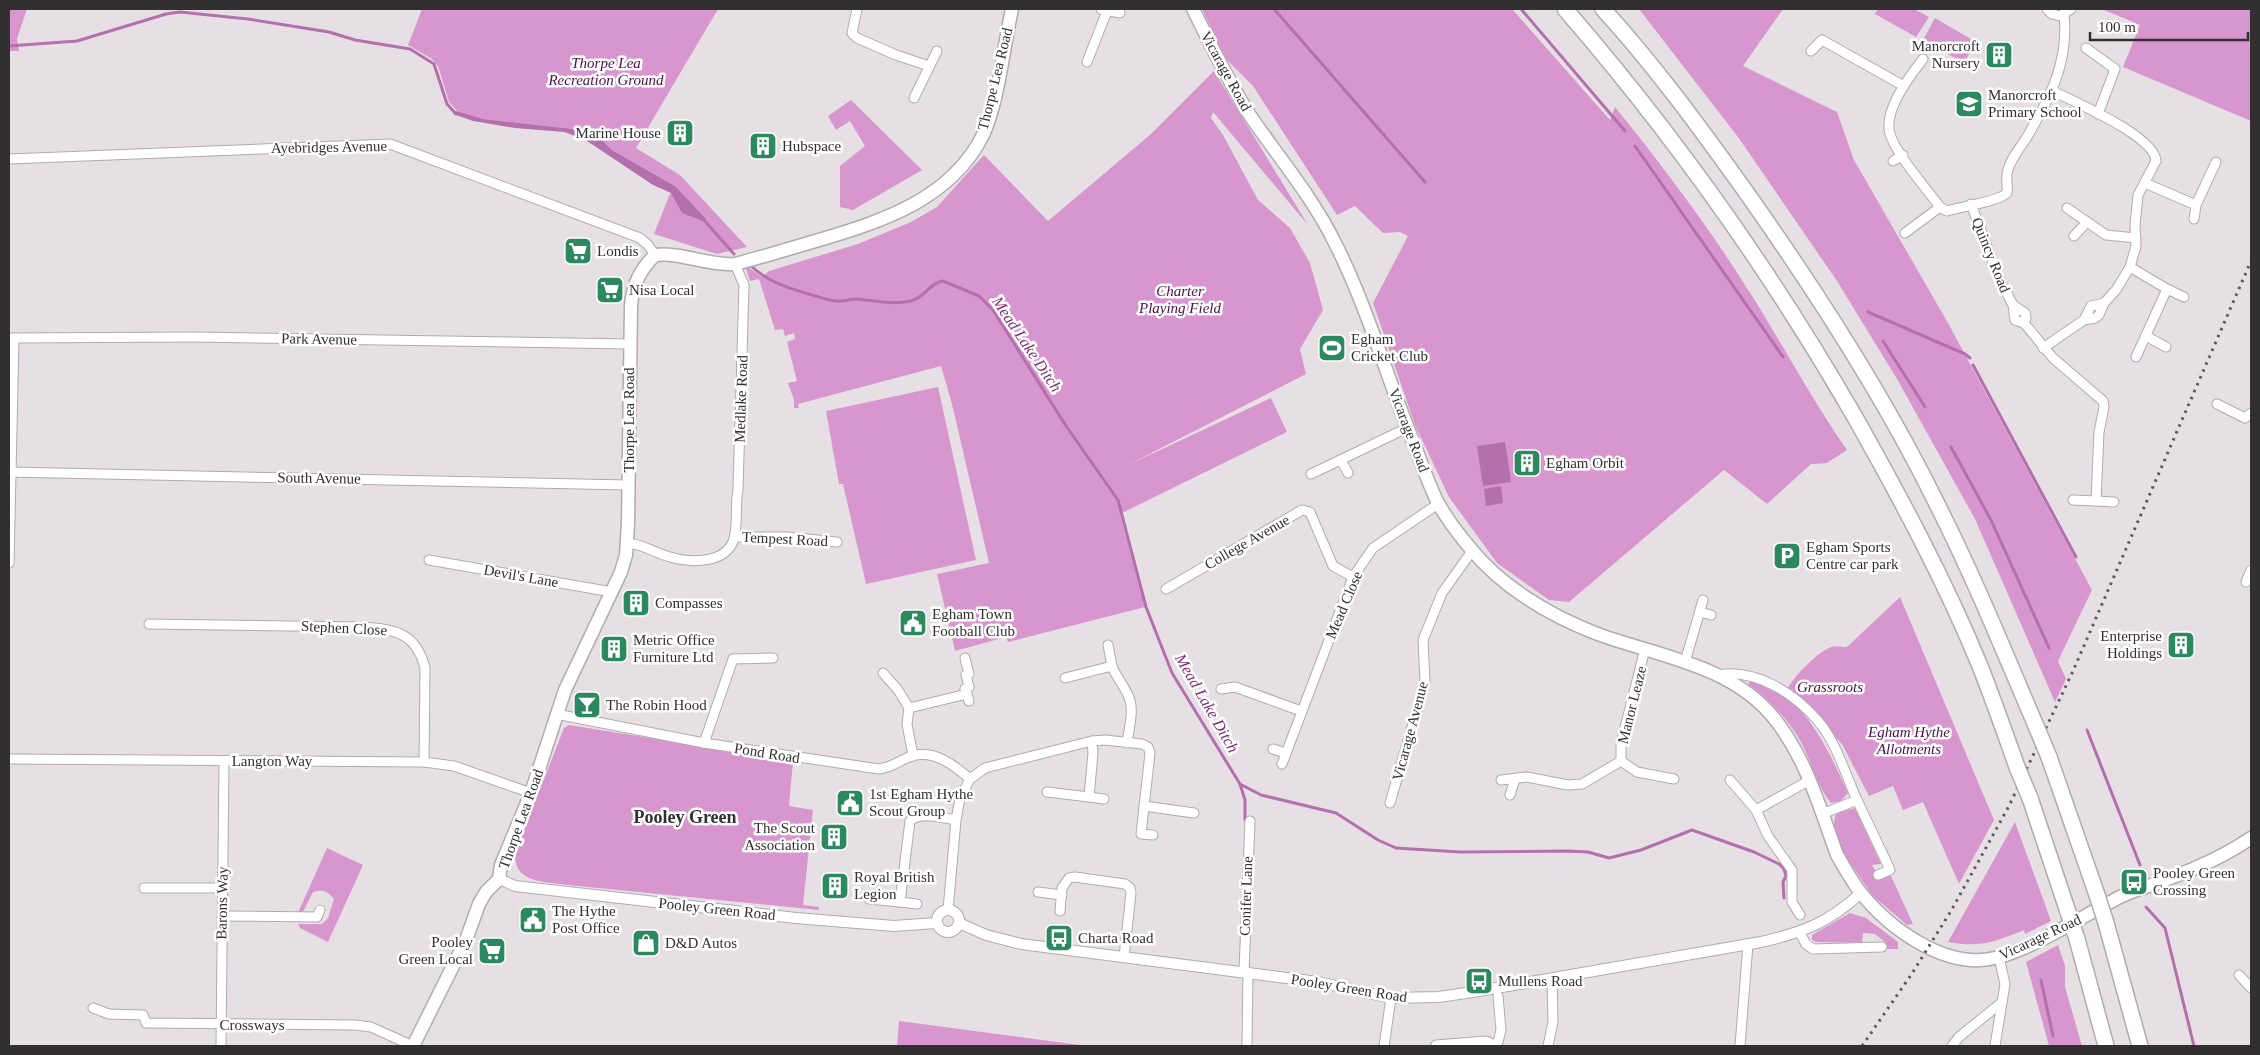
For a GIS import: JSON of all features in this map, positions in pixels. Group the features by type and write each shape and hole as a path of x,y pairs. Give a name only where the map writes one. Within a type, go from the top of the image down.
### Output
{"highway":[{"path":"1564,9 1642,101 1703,182 1769,277 1824,365 1886,473 1935,568 1979,666 2030,798 2077,939 2106,1046"},
{"path":"1603,9 1710,142 1797,263 1862,369 1935,500 1973,577 2049,757 2106,923 2140,1046"}],"main road":[{"name":"Thorpe Lea Road","path":"413,1046 466,940 479,904 486,892 499,879 501,865 531,793 556,714 576,665 621,572 627,543 630,344 633,290 637,276 655,254 668,253 716,263 735,264 879,221 930,195 958,172 971,156 984,133 993,101 1012,9"},
{"name":"Vicarage Road","path":"1193,9 1234,90 1308,197 1335,241 1360,300 1407,428 1438,504 1472,551 1512,588 1544,608 1593,632 1685,662 1718,675 1735,684 1754,699 1773,716 1790,739 1810,780 1837,855 1862,893 1890,921 1909,936 1933,950 1964,959 1987,960 1999,957 2048,935 2122,896 2211,861 2251,838"}],"street":[{"path":"857,9 852,29 852,33 857,38 896,55 929,66"},
{"path":"2047,9 2052,14 2064,15 2071,9"},
{"path":"1087,62 1104,10 1120,13"},
{"path":"1923,58 1902,85 1890,119 1890,133 1902,156 1940,207 1947,211 1971,204 1998,200 2007,193 2007,174 2011,163 2053,91 2063,58 2064,15"},
{"path":"1812,51 1822,40 1902,85"},
{"path":"2086,48 2115,69 2098,114"},
{"path":"914,98 937,51"},
{"path":"2043,348 2084,320 2091,306 2104,303 2116,290 2130,267 2136,246 2135,225 2138,195 2156,161 2156,156 2128,128 2053,91"},
{"name":"Ayebridges Avenue","path":"9,158 390,144 640,238 648,244 655,254"},
{"path":"1893,161 1902,156"},
{"path":"2194,218 2196,205 2216,162"},
{"path":"2145,183 2196,205"},
{"name":"Quincy Road","path":"1971,204 1998,276 2013,305 2024,313 2024,323 2043,348 2064,369 2103,401 2099,432 2096,501"},
{"path":"1905,233 1940,207"},
{"path":"2067,208 2106,235 2136,238"},
{"path":"2074,236 2087,222"},
{"name":"Medlake Road","path":"735,264 744,285 735,537"},
{"path":"2130,267 2184,297"},
{"path":"2136,357 2167,289"},
{"path":"2146,336 2166,347"},
{"path":"9,563 11,338"},
{"name":"Park Avenue","path":"11,338 195,338 630,344"},
{"path":"2217,404 2245,418 2251,413"},
{"path":"1311,474 1407,428"},
{"path":"1341,460 1348,473"},
{"name":"South Avenue","path":"10,472 629,484"},
{"path":"2073,500 2114,502"},
{"name":"Mead Close","path":"1282,764 1353,577 1373,548 1438,504"},
{"name":"College Avenue","path":"1166,589 1302,510 1310,512 1333,566 1353,577"},
{"name":"Tempest Road","path":"627,543 639,544 673,558 704,560 721,556 731,546 735,537 787,537 837,542"},
{"name":"Vicarage Avenue","path":"1390,804 1425,682 1423,640 1442,593 1472,551"},
{"name":"Devil's Lane","path":"430,560 612,592"},
{"path":"2246,582 2251,570"},
{"path":"1685,662 1703,600"},
{"path":"1700,612 1711,615"},
{"name":"Stephen Close","path":"149,624 361,626 388,628 399,632 416,646 422,655 425,668 424,762"},
{"path":"1108,646 1112,666 1118,680 1128,694 1131,705 1127,743"},
{"name":"Manor Leaze","path":"1621,760 1621,743 1645,650"},
{"path":"704,743 733,660 773,658"},
{"path":"909,708 968,698 965,689 969,687 966,675 969,674 966,658"},
{"path":"1065,678 1112,666"},
{"path":"884,672 909,708 907,724 913,756 924,755 944,760 970,779"},
{"name":"Vicarage Road","path":"1718,675 1732,673 1756,678 1786,691 1818,721 1836,751 1890,870 1878,875"},
{"path":"1221,689 1235,687 1301,711"},
{"name":"Pond Road","path":"556,714 704,743 879,770 892,768 913,756"},
{"path":"936,923 940,913 948,910 956,820 960,798 970,779 985,768 1092,741 1105,740 1142,744 1148,747 1150,753 1141,834 1153,835"},
{"path":"1089,797 1093,753 1092,741"},
{"path":"1274,749 1285,753"},
{"name":"Langton Way","path":"9,759 424,762 454,766 531,793"},
{"name":"Manor Leaze","path":"1501,780 1527,777 1568,785 1582,784 1621,760"},
{"name":"Manor Leaze","path":"1621,760 1637,772 1674,779"},
{"name":"Barons Way","path":"221,1046 224,761"},
{"path":"1510,795 1515,778"},
{"path":"1730,780 1756,810 1768,836 1792,870 1792,902 1800,915"},
{"path":"1756,810 1810,780"},
{"path":"1048,792 1104,799"},
{"path":"1822,814 1858,800"},
{"path":"1144,806 1194,813"},
{"path":"900,902 910,820 915,816 922,815 956,820"},
{"name":"Conifer Lane","path":"1247,1046 1246,972 1250,821"},
{"path":"1060,911 1065,883 1069,878 1075,877 1125,884 1130,888 1131,893 1124,957"},
{"name":"Pooley Green Road","path":"499,879 515,886 796,918 894,926 936,923 940,930 948,932 955,930 959,923"},
{"path":"144,888 222,888"},
{"path":"1038,892 1062,895"},
{"name":"Pooley Green Road","path":"948,910 956,914 959,923 986,935 1021,944 1246,972 1345,987 1391,998 1439,997 1552,979 1800,933 1832,917 1862,893"},
{"path":"868,899 916,904"},
{"path":"222,916 317,917 320,910"},
{"path":"1800,933 1806,944 1813,949 1872,943 1882,947"},
{"path":"1740,1046 1748,944"},
{"path":"1995,1046 2005,984 1999,957"},
{"path":"2239,975 2251,988"},
{"path":"1548,1046 1554,1022 1552,979"},
{"path":"1436,1045 1486,1041 1497,1046 1501,1030 1498,996"},
{"path":"1384,1046 1391,998"},
{"path":"1952,1046 1959,1037 2001,1003"},
{"name":"Crossways","path":"93,1008 109,1014 143,1015 146,1023 371,1027 413,1046"}],"green space":[{"path":"9,9 27,9 17,39 19,51 9,51"},
{"name":"Thorpe Lea Recreation Ground","path":"422,9 718,9 636,148 680,175 747,247 717,254 654,234 675,186 612,150 601,139 583,130 483,119 460,114 449,102 438,66 432,59 408,45"},
{"path":"1202,9 1512,9 1610,120 1615,107 1666,172 1699,216 1758,305 1820,409 1847,450 1827,463 1811,464 1767,504 1724,470 1569,602 1549,600 1497,563 1449,497 1415,425 1373,303 1408,236 1400,232 1383,233 1355,206 1337,215 1253,86 1225,58"},
{"path":"1639,9 1783,9 1743,66 1837,112 1854,160 1948,323 2092,590 2058,661 2066,679 2055,702 1975,519 1897,379 1837,281 1738,137"},
{"path":"1878,9 1914,9 1929,17 1916,37 1875,14"},
{"path":"2102,9 2251,9 2251,121 2123,67 2140,25"},
{"path":"1935,18 1976,42 1964,63 1923,40"},
{"name":"Charter Playing Field","path":"1214,71 1308,225 1213,112 1211,118 1223,135 1258,200 1290,228 1310,263 1323,310 1300,349 1306,374 1128,465 1271,398 1287,432 1120,514 1145,607 1008,642 1006,637 955,651 937,574 989,563 952,404 941,366 798,404 799,408 794,408 794,400 788,383 797,381 787,342 795,339 794,333 785,336 783,329 775,330 759,279 750,281 745,265 762,277 769,271 858,244 911,222 937,207 984,155 1048,221 1151,134"},
{"path":"851,100 922,170 853,210 840,207 840,166 865,146 850,121 836,130 828,116"},
{"path":"938,387 976,560 866,584 843,484 839,484 826,411"},
{"name":"Egham Hythe Allotments","path":"1900,597 1994,820 1959,884 1923,802 1903,810 1893,786 1869,796 1842,744 1788,688 1795,677 1813,659 1831,647 1847,647"},
{"path":"1752,680 1780,692 1803,713 1812,725 1821,738 1848,793 1841,801 1831,803 1818,782 1797,735 1764,696 1748,684"},
{"path":"569,725 793,761 789,806 813,810 803,905 819,907 819,910 549,883 523,874 515,860 517,848 564,728"},
{"path":"1855,808 1881,864 1872,865 1880,879 1890,874 1913,924 1907,925 1873,896 1845,856 1833,827 1836,813"},
{"path":"2015,822 2051,921 2025,934 2024,930 1987,943 1959,944 1948,942"},
{"path":"327,848 363,865 328,942 300,928 298,924 322,924 328,918 334,899 327,892 322,891 313,892 303,912 298,913"},
{"path":"1850,913 1866,918 1898,942 1898,949 1886,949 1885,942 1875,934 1863,933 1862,943 1816,942 1812,940 1812,935"},
{"path":"2058,945 2065,966 2065,987 2082,1046 2049,1046 2026,962"},
{"path":"899,1021 1087,1046 897,1046"}],"shaded area":[{"path":"456,111 483,119 583,130 601,139 612,150 675,186 706,219 703,221 682,213 671,193 653,185 584,139 564,132 515,128 473,121 453,114"},
{"path":"1505,442 1511,482 1483,486 1477,446"},
{"path":"1501,486 1503,503 1486,506 1484,489"}],"waterway":[{"path":"1274,9 1425,182"},
{"path":"1521,9 1625,131"},
{"name":"Mead Lake Ditch","path":"9,46 77,41 166,14 180,12 248,19 329,32 355,40 410,49 434,64 447,104 456,114"},
{"path":"1635,146 1783,357"},
{"name":"Mead Lake Ditch","path":"703,219 734,254"},
{"name":"Mead Lake Ditch","path":"750,265 764,276 779,284 831,300 857,299 891,303 911,301 920,297 935,284 943,281 979,296 993,310 1066,426 1118,500 1146,607 1172,673 1240,784 1261,795 1336,813 1378,840 1396,848 1460,852 1567,851 1588,852 1609,858 1641,850 1692,830 1754,852 1779,864 1784,869 1786,876 1783,882 1784,898"},
{"path":"1868,312 1965,354 1970,358"},
{"path":"1883,341 1925,407"},
{"path":"1973,365 2076,557"},
{"path":"1951,447 1991,520 2049,648"},
{"path":"2087,730 2140,865"},
{"path":"1240,784 1245,800 1245,820"},
{"path":"2146,907 2165,928 2194,1046"},
{"path":"2041,980 2053,1036"}],"railway":[{"path":"1862,1046 1911,975 1951,911 2009,806 2073,671 2251,261"}],"place":[{"name":"Manorcroft Nursery","path":"1999,55"},
{"name":"Manorcroft Primary School","path":"1969,104"},
{"name":"Marine House","path":"680,133"},
{"name":"Hubspace","path":"763,146"},
{"name":"Londis","path":"578,251"},
{"name":"Nisa Local","path":"610,290"},
{"name":"Egham Cricket Club","path":"1332,348"},
{"name":"Egham Orbit","path":"1527,463"},
{"name":"Egham Sports Centre car park","path":"1787,556"},
{"name":"Compasses","path":"636,603"},
{"name":"Egham Town Football Club","path":"913,623"},
{"name":"Enterprise Holdings","path":"2181,645"},
{"name":"Metric Office Furniture Ltd","path":"614,649"},
{"name":"The Robin Hood","path":"587,705"},
{"name":"1st Egham Hythe Scout Group","path":"850,803"},
{"name":"The Scout Association","path":"834,837"},
{"name":"Pooley Green Crossing","path":"2134,882"},
{"name":"Royal British Legion","path":"835,886"},
{"name":"The Hythe Post Office","path":"533,920"},
{"name":"Charta Road","path":"1059,938"},
{"name":"D&D Autos","path":"646,943"},
{"name":"Pooley Green Local","path":"492,951"},
{"name":"Mullens Road","path":"1479,981"}],"district":[{"name":"Pooley Green","path":"685,817"}],"park label":[{"name":"Grassroots","path":"1830,687"}]}
